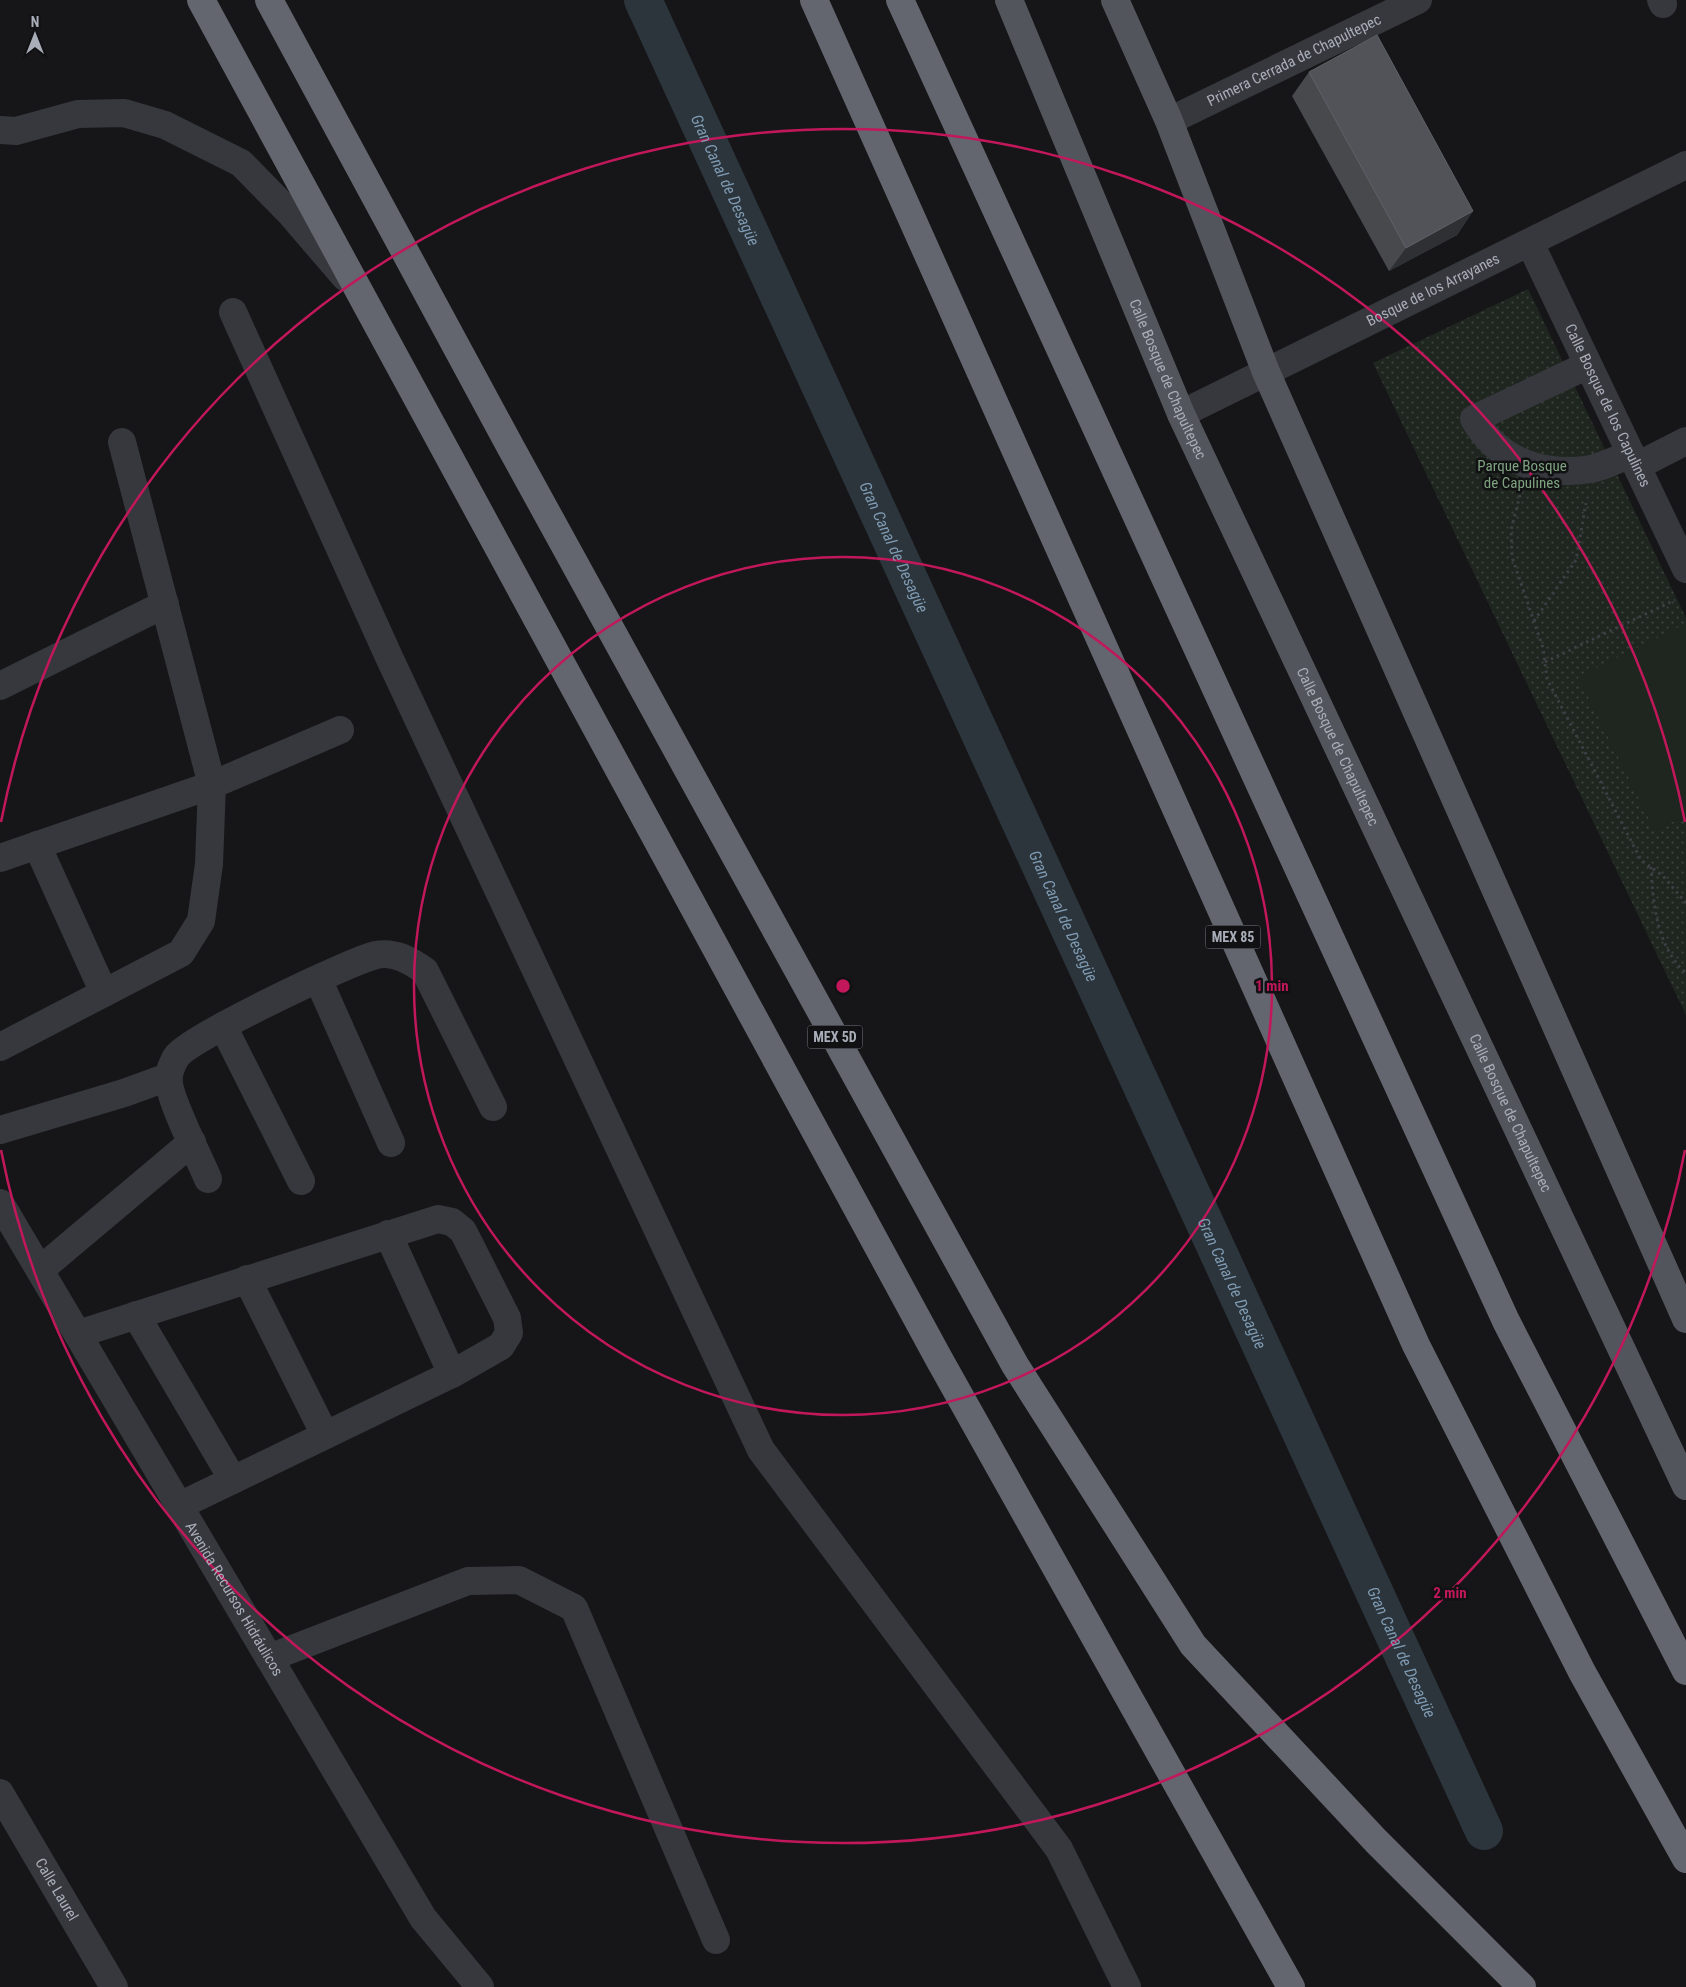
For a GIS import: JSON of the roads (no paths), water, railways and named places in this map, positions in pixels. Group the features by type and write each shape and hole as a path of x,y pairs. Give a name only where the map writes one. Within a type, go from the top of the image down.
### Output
{"highway":[{"path":"201,0 939,1359 1291,1987"},
{"name":"MEX 5D","path":"269,0 510,446 1015,1365 1193,1645 1376,1841 1522,1987"},
{"name":"MEX 85","path":"814,0 1416,1345 1582,1672 1686,1859"},
{"path":"900,0 1506,1321 1686,1671"}],"main road":[{"name":"Calle Bosque de Chapultepec","path":"1009,0 1181,414 1686,1486"},
{"path":"1115,0 1169,121 1266,372 1686,1319"}],"street":[{"name":"Primera Cerrada de Chapultepec","path":"1169,121 1418,0"},
{"path":"0,130 16,131 78,114 124,113 166,126 241,163 290,213 360,295"},
{"name":"Bosque de los Arrayanes","path":"1181,414 1686,165"},
{"name":"Calle Bosque de los Capulines","path":"1530,243 1686,569"},
{"path":"233,312 389,657 761,1450 1058,1849 1127,1987"},
{"path":"1588,365 1474,419 1483,435 1502,452 1529,466 1560,471 1592,468 1634,460 1686,442"},
{"path":"0,1047 181,953 202,921 209,864 212,785 122,442"},
{"path":"0,686 165,604"},
{"path":"0,858 212,785 340,730"},
{"path":"37,845 104,992"},
{"path":"208,1179 174,1101 168,1077 178,1055 223,1026 318,980 378,955 405,957 425,971 493,1106"},
{"path":"318,980 391,1143"},
{"path":"223,1026 301,1181"},
{"path":"0,1130 124,1094 168,1077"},
{"path":"40,1270 192,1142"},
{"name":"Avenida Recursos Hidráulicos","path":"0,1203 422,1918 480,1987"},
{"path":"78,1334 438,1219 452,1222 463,1231 507,1318 509,1333 501,1346 452,1374 179,1506"},
{"path":"388,1234 452,1374"},
{"path":"247,1279 325,1435"},
{"path":"136,1315 233,1480"},
{"path":"269,1658 468,1581 519,1580 574,1608 716,1940"},
{"name":"Calle Laurel","path":"0,1793 114,1987"}],"waterway":[{"name":"Gran Canal de Desagüe","path":"643,0 1484,1831"}],"park label":[{"name":"Parque Bosque de Capulines","path":"1522,474"}]}
